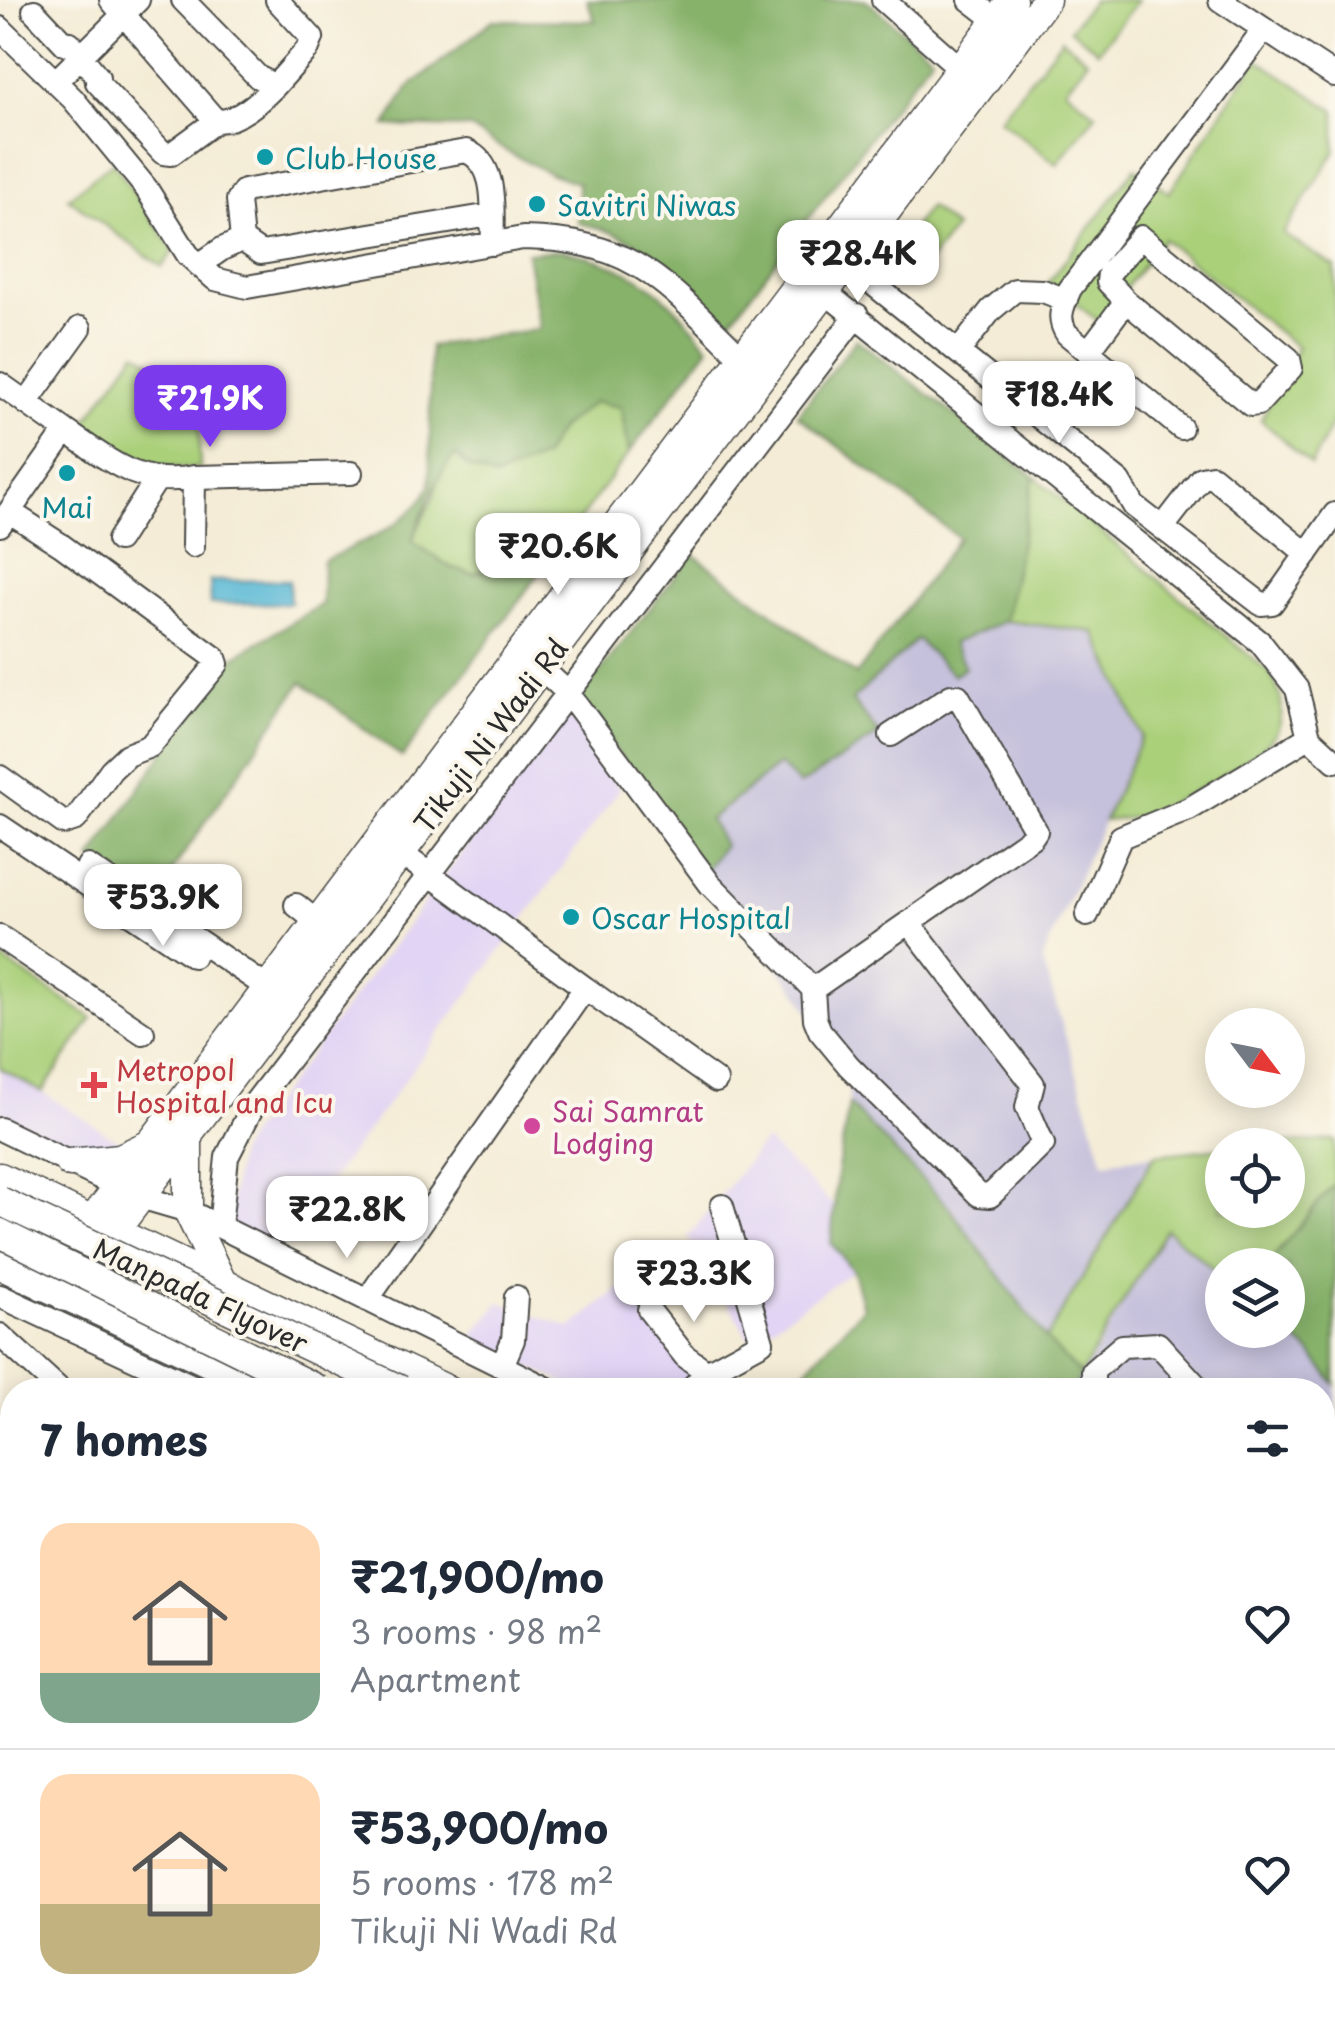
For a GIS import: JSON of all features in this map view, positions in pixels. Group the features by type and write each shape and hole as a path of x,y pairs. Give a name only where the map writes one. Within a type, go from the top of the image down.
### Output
{"main road":[{"name":"Tikuji Ni Wadi Rd","path":"54,1291 129,1192 188,1134 742,358 815,284 848,263 1046,0"},
{"name":"Tikuji Ni Wadi Rd","path":"129,1192 150,1144 268,988 307,914 391,846 541,668 815,284 960,68 1004,10"},
{"path":"188,1134 188,1211 221,1280"},
{"path":"70,1162 120,1158 150,1144"},
{"path":"0,1177 423,1378"},
{"name":"Manpada Flyover","path":"0,1201 376,1378"},
{"name":"Manpada Flyover","path":"0,1233 295,1378"},
{"path":"0,1265 242,1378"}],"street":[{"path":"183,0 258,77 275,86"},
{"path":"34,11 81,57 98,77 97,82 163,153 171,154 216,120 226,121 260,101 307,50 312,38 277,0"},
{"path":"883,0 960,68"},
{"path":"970,0 1004,10"},
{"path":"1220,0 1335,76"},
{"path":"55,82 124,5 216,120"},
{"path":"0,28 73,99 146,188 188,255 215,278 246,287 522,238 566,239 603,248 666,283 742,358"},
{"path":"1181,428 1060,324 1070,289 1264,29"},
{"path":"242,240 238,200 244,191 466,151 479,156 490,175 493,244"},
{"path":"242,240 262,253 492,215"},
{"path":"1141,237 1288,359 1291,368 1258,404 1250,405 1126,301 1108,277 1141,237"},
{"path":"199,265 242,240"},
{"path":"848,263 1120,482 1129,501 1261,604 1272,602 1335,514"},
{"path":"815,284 1260,642 1296,689 1309,738 1335,761"},
{"path":"958,352 991,310 1015,290 1043,291 1066,300"},
{"path":"1088,352 1126,301"},
{"path":"220,1227 227,1158 244,1121 856,315"},
{"path":"26,403 80,328"},
{"path":"0,384 115,464 142,477 171,482 194,477 351,473"},
{"path":"0,778 64,823 76,820 110,770 127,756 150,746 216,664 215,658 200,646 60,544 5,518 66,431"},
{"path":"1163,527 1201,478 1212,476 1306,554"},
{"path":"193,546 194,477"},
{"path":"118,540 157,480"},
{"path":"541,668 568,693 710,884 813,990 820,1031 849,1066 979,1195 990,1196 1043,1144 1027,1107 1033,1084 910,924"},
{"path":"813,990 1032,837 1036,830 958,696 951,696 891,735"},
{"path":"1086,915 1121,837 1182,813 1228,789 1309,738"},
{"path":"0,826 193,956"},
{"path":"391,846 716,1080"},
{"path":"88,866 268,988"},
{"path":"0,937 143,1033"},
{"path":"367,1300 585,988"},
{"path":"0,1129 129,1192 188,1211 526,1378"},
{"path":"701,1378 762,1342 722,1206"},
{"path":"502,1366 513,1340 516,1297"},
{"path":"3,1305 174,1378"},
{"path":"649,1310 685,1356 707,1372"},
{"path":"0,1335 47,1378"},
{"path":"1093,1378 1093,1371 1122,1346 1158,1344 1189,1378"}],"shaded area":[{"path":"1005,621 1095,631 1142,736 1042,959 1104,1162 1155,1155 1046,1339 949,1206 849,1104 848,1076 798,993 703,873 709,820 780,764 801,785 879,733 852,701 918,639 953,643"},
{"path":"569,711 620,789 279,1250 227,1225 238,1154 251,1133"},
{"path":"0,1068 131,1149 93,1159 0,1128"},
{"path":"765,1140 834,1206 831,1243 853,1271 751,1341 688,1237"},
{"path":"1167,1228 1205,1261 1205,1348 1305,1348 1330,1378 1081,1378"},
{"path":"621,1287 659,1314 699,1358 731,1378 554,1378 469,1339 500,1302 571,1328"}],"green space":[{"path":"587,0 866,0 932,56 729,323 679,274 644,248 603,229 578,223 578,183 506,151 471,128 386,126 408,88 493,20 595,21"},
{"path":"1093,0 1138,0 1098,51 1070,29"},
{"path":"1062,39 1088,60 1065,89 1096,114 1057,164 999,119"},
{"path":"1257,59 1335,111 1335,152 1283,234 1335,267 1335,418 1311,465 1261,420 1297,347 1163,239 1100,322 1048,283 1135,168 1169,193"},
{"path":"113,162 174,251 162,267 68,198"},
{"path":"929,207 955,228 921,271 895,250"},
{"path":"562,250 610,264 646,283 677,309 709,347 629,453 621,407 594,402 561,427 543,457 495,478 469,468 456,455 449,462 412,541 450,567 473,574 511,560 544,567 402,757 302,682 152,900 91,859 226,662 322,604 323,561 384,531 421,500 430,486 430,346 540,329 527,253"},
{"path":"856,339 1034,476 1005,621 953,643 965,667 953,675 917,639 852,700 879,734 800,785 779,765 710,819 724,845 703,873 579,698 693,554 856,675 959,538 797,415"},
{"path":"136,352 215,399 199,421 200,468 164,466 138,459 84,424"},
{"path":"594,402 621,407 629,453 544,567 511,560 473,574 450,567 412,541 434,495 441,468 455,454 469,468 542,457 561,427"},
{"path":"1034,476 1268,671 1279,691 1282,713 1270,740 1236,767 1191,793 1135,817 1104,821 1142,736 1095,632 1005,621"},
{"path":"0,958 92,1018 42,1092 0,1068"},
{"path":"849,1104 948,1206 1079,1378 819,1378 805,1370 863,1308 853,1271 831,1243"},
{"path":"1335,1140 1335,1183 1305,1219 1305,1142"},
{"path":"1205,1150 1205,1228 1298,1228 1281,1248 1205,1248 1205,1262 1166,1229 1080,1375 1046,1339 1155,1155"},
{"path":"1335,1183 1335,1378 1330,1378 1305,1348 1305,1248 1281,1248 1298,1228 1305,1228 1305,1219"}],"water":[{"path":"289,580 290,603 211,604 210,581"}],"place":[{"name":"Club House","path":"265,157"},
{"name":"Savitri Niwas","path":"537,204"},
{"name":"Mai","path":"67,473"},
{"name":"Oscar Hospital","path":"571,917"},
{"name":"Metropol Hospital and Icu","path":"94,1085"},
{"name":"Sai Samrat Lodging","path":"532,1126"}]}
